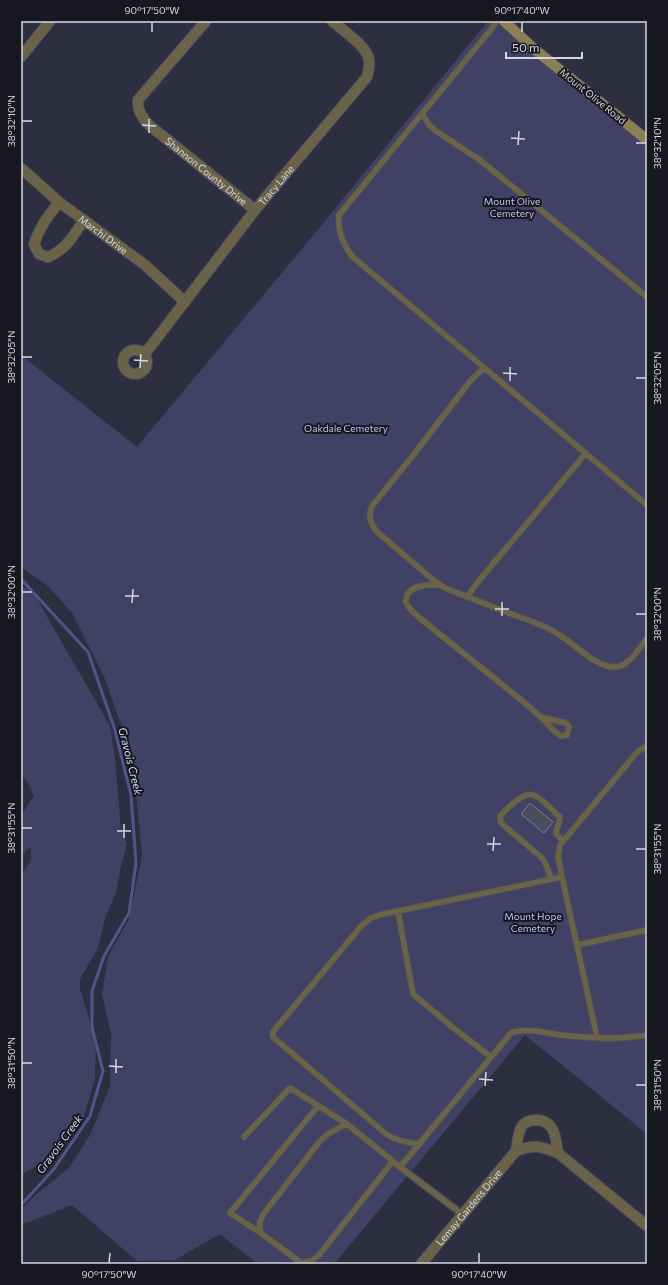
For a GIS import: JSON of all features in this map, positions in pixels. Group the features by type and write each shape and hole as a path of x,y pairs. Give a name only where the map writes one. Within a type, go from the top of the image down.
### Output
{"street":[{"name":"Shannon County Drive","path":"206,21 138,100 137,106 143,120 255,210"},
{"name":"Tracy Lane","path":"144,355 255,210 367,76 370,60 368,53 332,21"},
{"name":"Mount Olive Road","path":"504,21 534,49 647,140"},
{"path":"21,57 48,22"},
{"name":"Marchi Drive","path":"21,168 59,202 145,265 185,302"},
{"path":"59,202 48,216 38,233 34,244 39,254 48,257 64,248 84,220"},
{"name":"Lemay Gardens Drive","path":"421,1264 516,1151 520,1131 523,1125 531,1120 540,1120 548,1123 556,1137 558,1153"},
{"path":"516,1151 528,1146 541,1147 558,1153 647,1226"}],"lane":[{"path":"496,21 493,27 339,215 338,222 348,252 647,505"},
{"path":"422,114 433,129 480,160 647,297"},
{"path":"484,368 471,380 372,506 369,512 370,522 376,531 445,588 545,627 564,637 592,659 605,665 614,667 624,665 634,656 647,638"},
{"path":"467,596 476,583 586,454"},
{"path":"440,584 429,584 413,590 408,595 406,601 408,606 421,619 525,703 555,732 561,736 567,735 569,727 566,723 541,717"},
{"path":"597,1038 558,857 560,845 638,750 647,746"},
{"path":"550,878 547,867 542,858 501,823 500,816 513,803 526,795 533,795 560,817 556,834 563,841"},
{"path":"420,1144 405,1142 386,1134 273,1037 273,1032 363,924 371,918 562,876"},
{"path":"398,911 413,994 491,1057"},
{"path":"577,945 647,930"},
{"path":"400,1167 511,1033 517,1030 597,1038 628,1038 647,1035"},
{"path":"244,1137 290,1088 347,1124 462,1214"},
{"path":"318,1106 230,1213 300,1262 307,1263 319,1255 394,1161"},
{"path":"262,1234 259,1228 260,1221 320,1141 329,1133 347,1124"}],"green space":[{"path":"488,21 500,21 647,144 647,1134 525,1035 334,1264 258,1264 220,1234 175,1260 137,1261 72,1205 21,1225 21,1209 39,1192 69,1168 90,1135 110,1086 111,1034 102,994 108,957 129,919 142,856 130,749 104,677 72,613 48,586 21,567 21,355 137,447 321,226"},
{"path":"21,585 34,594 110,726 115,759 121,829 127,844 116,893 105,918 98,948 80,979 80,989 96,1044 95,1079 84,1116 70,1139 49,1160 25,1172 21,1178 21,875 31,861 31,847 21,855 21,815 34,796 27,781 21,775"}],"building":[{"path":"530,803 553,822 544,833 521,814"}],"waterway":[{"name":"Gravois Creek","path":"21,579 88,652 114,727 131,795 136,863 129,913 104,956 92,991 92,1027 103,1071 90,1116 54,1169 21,1205"}],"park label":[{"name":"Mount Olive Cemetery","path":"512,206"},
{"name":"Oakdale Cemetery","path":"346,428"},
{"name":"Mount Hope Cemetery","path":"533,922"}]}
